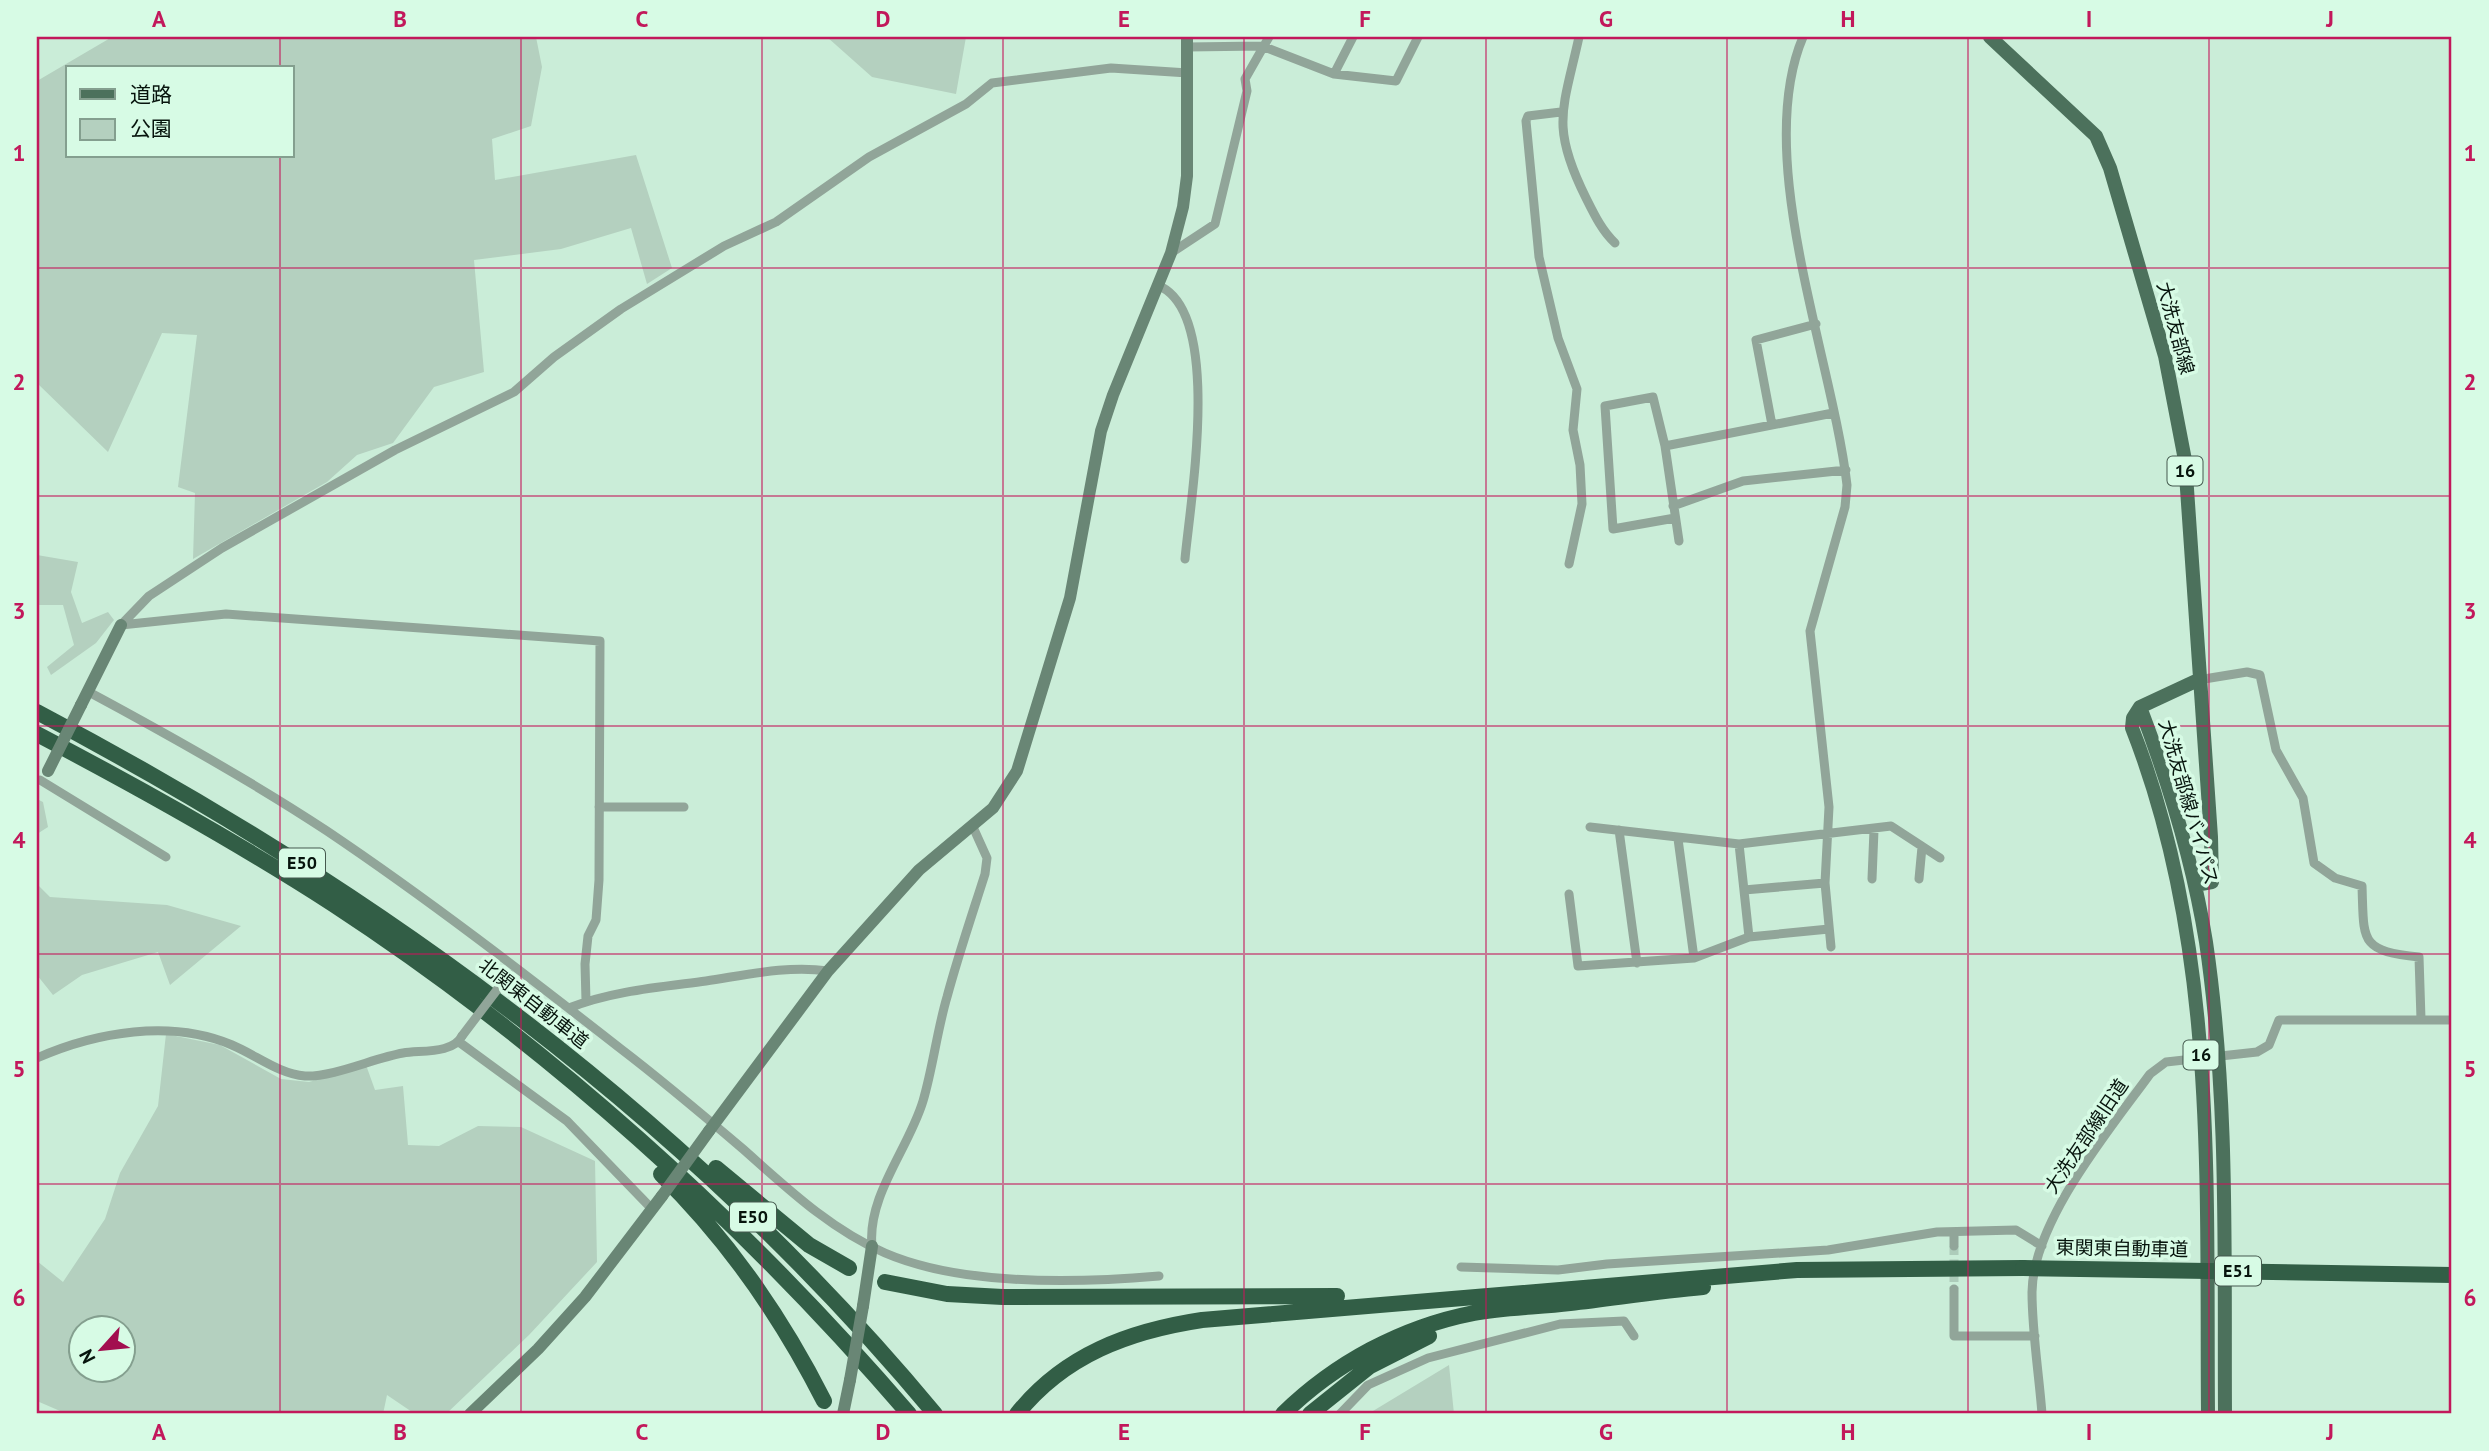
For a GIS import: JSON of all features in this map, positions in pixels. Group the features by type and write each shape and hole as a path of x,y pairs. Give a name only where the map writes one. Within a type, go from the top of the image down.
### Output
{"highway":[{"name":"北関東自動車道","path":"37,712 178,789 273,845 447,961 550,1041 761,1223 830,1295 935,1414"},
{"name":"北関東自動車道","path":"37,734 179,810 272,866 402,952 499,1024 645,1145 731,1224 816,1310 909,1414"},
{"path":"499,1024 648,1162 712,1230 777,1314 824,1401"},
{"path":"550,1041 664,1124 809,1245 849,1268"},
{"name":"東関東自動車道","path":"1565,1296 1918,1270 2024,1268 2452,1275"},
{"path":"885,1282 947,1294 1097,1298 1565,1296"},
{"path":"1017,1414 1044,1384 1064,1368 1103,1346 1148,1330 1244,1315 1565,1296"},
{"path":"1283,1414 1338,1368 1416,1330 1476,1313 1565,1296"},
{"path":"1310,1414 1354,1377 1427,1337 1565,1296"}],"main road":[{"name":"大洗友部線","path":"1990,37 2096,136 2110,167 2165,356 2177,406 2185,460 2212,882 2195,885"},
{"path":"2140,707 2199,680"},
{"name":"大洗友部線バイパス","path":"2140,707 2166,782 2195,885 2206,942 2219,1057 2223,1126 2225,1414"},
{"name":"大洗友部線バイパス","path":"2140,707 2133,718 2132,728 2159,808 2175,870 2189,947 2201,1058 2205,1123 2208,1414"}],"street":[{"path":"1171,253 1215,224 1247,91 1245,79 1269,37"},
{"path":"1334,74 1353,37"},
{"path":"470,1414 538,1349 577,1306 828,971 919,870 973,827 1001,798 1024,756 1075,579 1101,431 1171,253 1184,207 1187,176 1187,42 1262,46 1334,74 1396,81 1418,37"},
{"path":"1579,37 1561,112 1567,156 1597,218 1615,243"},
{"path":"1804,37 1793,61 1787,87 1788,171 1846,470 1845,507 1810,631 1829,807 1825,883 1831,947"},
{"path":"166,858 41,777 121,625 149,596 222,548 375,460 514,392 554,357 630,303 724,246 776,222 869,158 966,104 992,83 1111,68 1188,74"},
{"path":"1561,112 1534,113 1528,116 1527,121 1539,257 1558,338 1577,389 1573,430 1580,465 1582,505 1569,564"},
{"path":"1157,285 1168,289 1178,304 1197,355 1197,435 1185,559"},
{"path":"1772,425 1756,340 1816,324"},
{"path":"1675,518 1613,529 1605,406 1653,397 1665,446 1679,541"},
{"path":"1665,446 1833,413"},
{"path":"1673,506 1743,481 1846,470"},
{"path":"121,625 226,614 600,641 599,880 596,920 588,936 585,964 586,1001"},
{"path":"2199,680 2247,672 2260,676 2276,750 2303,798 2314,863 2335,878 2362,886 2365,937 2375,947 2388,954 2419,957 2421,1018 2452,1020"},
{"path":"87,691 201,754 326,831 446,915 512,971 569,1008 712,1128 819,1213 872,1246 934,1267 1012,1278 1078,1281 1159,1276"},
{"path":"599,807 684,807"},
{"path":"1590,827 1739,844 1891,826 1940,858"},
{"path":"843,1414 863,1306 872,1246 871,1236 885,1186 924,1098 946,999 985,874 987,858 973,827"},
{"path":"1619,830 1637,964"},
{"path":"1872,879 1874,830"},
{"path":"1678,838 1694,958"},
{"path":"1739,844 1749,937"},
{"path":"1919,879 1922,847"},
{"path":"1744,891 1825,883"},
{"path":"1569,894 1578,966 1694,958 1749,937 1829,929"},
{"path":"569,1008 586,1001 779,970 809,968 828,971"},
{"path":"37,1058 78,1041 179,1030 222,1040 282,1070 304,1076 382,1056 447,1047 460,1039 512,971"},
{"name":"大洗友部線旧道","path":"2042,1414 2032,1291 2042,1246 2062,1200 2150,1074 2166,1062 2257,1052 2269,1045 2279,1020 2421,1018"},
{"path":"460,1039 567,1121 652,1209"},
{"path":"1461,1267 1576,1269 1607,1264 1828,1250 1954,1232 2015,1230 2042,1246"},
{"path":"1954,1232 1954,1246"},
{"path":"1954,1289 1954,1336 2035,1336"},
{"path":"1340,1414 1368,1385 1408,1365 1536,1328 1559,1324 1625,1321 1634,1336"}],"green space":[{"path":"112,37 536,37 542,67 531,126 492,139 495,180 636,155 672,268 647,284 631,228 561,249 474,260 484,372 434,387 393,443 357,455 327,482 193,559 195,493 178,487 197,335 162,333 108,452 37,383 37,81"},
{"path":"827,37 966,37 956,94 872,77"},
{"path":"37,555 78,562 71,592 82,623 108,612 114,620 96,643 51,675 47,667 74,645 63,605 37,605"},
{"path":"37,799 43,802 48,827 37,834"},
{"path":"37,884 50,897 167,905 241,926 170,985 158,952 82,975 53,995 37,975"},
{"path":"166,1034 220,1045 281,1079 309,1082 366,1065 375,1090 403,1086 408,1145 439,1146 478,1126 521,1127 595,1161 597,1262 529,1335 446,1414 415,1414 387,1395 383,1414 67,1414 37,1401 37,1261 63,1282 105,1219 120,1173 158,1106"},
{"path":"1449,1365 1454,1414 1368,1414"}],"tunnel":[{"path":"1954,1246 1954,1289"}]}
